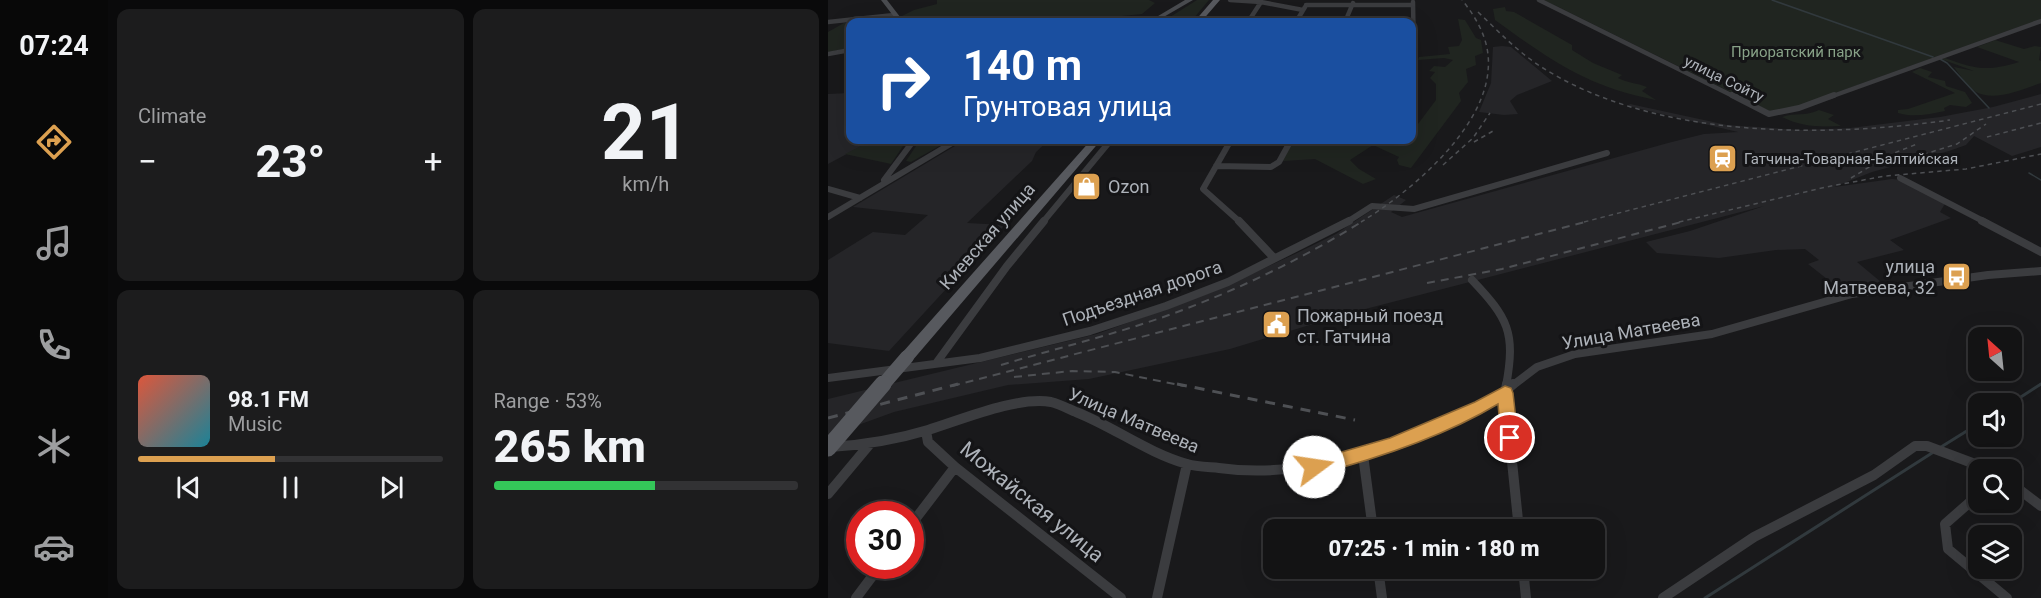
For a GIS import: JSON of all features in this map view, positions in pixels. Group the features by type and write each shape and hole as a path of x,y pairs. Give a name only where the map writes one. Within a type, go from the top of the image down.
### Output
{"main road":[{"path":"1200,18 1216,0"},
{"name":"Киевская улица","path":"828,447 1093,144"}],"street":[{"path":"884,0 897,18"},
{"path":"1158,18 1190,0"},
{"path":"1230,0 1306,5 1413,3 1413,18"},
{"name":"улица Сойту","path":"1539,0 1769,114 1799,108 2041,21"},
{"path":"1251,18 1261,2"},
{"path":"1347,18 1353,3"},
{"path":"1298,18 1306,5"},
{"path":"866,18 894,15"},
{"path":"828,22 846,20"},
{"path":"828,54 846,51"},
{"path":"872,190 889,175 911,144"},
{"path":"828,217 950,144"},
{"name":"Киевская улица","path":"937,362 1007,266 1108,144"},
{"path":"1229,144 1203,189 1234,216 1274,258"},
{"path":"1216,166 1271,167 1279,162 1288,144"},
{"name":"Подъездная дорога","path":"828,378 980,358 1090,331 1201,293 1338,228 1372,206 1414,209 1607,153"},
{"path":"1900,178 2041,252"},
{"path":"828,189 860,198"},
{"name":"Улица Матвеева","path":"828,447 868,445 926,431 998,408 1024,403 1051,402 1101,422 1136,442 1186,464 1245,472 1314,467 1363,455 1481,407 1505,393 1518,379 1537,367 1575,354 1712,334 1852,294 1988,275 2041,271"},
{"path":"1472,280 1499,309 1509,333 1510,366 1505,393 1518,519"},
{"name":"Можайская улица","path":"926,431 928,442 955,467 1120,598"},
{"path":"828,494 868,445"},
{"path":"1663,598 1754,537 1874,475 1915,446 1927,446 1968,461"},
{"path":"1363,455 1372,519"},
{"path":"1157,598 1186,464"},
{"path":"924,508 955,467"},
{"path":"2022,492 2041,506"},
{"path":"1968,504 1945,524 1948,549 2007,598"},
{"path":"856,598 870,579"},
{"path":"1379,579 1382,598"},
{"path":"1524,579 1526,594"}],"shaded area":[{"path":"1493,47 1511,47 1552,81 1517,95 1510,101 1518,114 1479,112 1491,83"},
{"path":"846,93 846,144 866,144 828,164 828,94"},
{"path":"2041,94 2041,147 2012,156 1974,136 1966,145 1872,172 1834,187 1892,179 1900,180 1946,202 1940,212 1951,218 1890,240 1904,250 1857,262 1881,282 1841,290 1808,264 1819,260 1805,249 1776,250 1719,258 1657,253 1646,242 1690,231 1764,206 1346,314 1230,349 1089,379 1008,385 894,412 828,436 828,399 1097,334 1212,292 1295,254 1336,234 1394,195 1406,200 1391,212 1402,217 1668,143 1704,134 1738,132 1628,106 1630,104 1727,125 1801,130 1850,128 1940,117 1993,107"},
{"path":"958,144 1045,144 1036,152 1032,161 967,223 1005,225 889,351 828,343 828,260 873,232 905,235 928,215 853,207"}],"green space":[{"path":"937,0 1149,0 1155,3 1142,14 1120,18 907,18 902,16 937,4"},
{"path":"1197,0 1209,0 1194,18 1170,17"},
{"name":"Приоратский парк","path":"1544,0 2041,0 2041,19 1802,105 1771,112"},
{"path":"1505,7 1506,11 1514,12 1572,45 1572,50 1593,63 1622,75 1618,78 1647,87 1642,91 1656,100 1609,88 1589,80 1534,48 1495,20 1493,9"},
{"path":"1458,19 1465,20 1476,38 1481,40 1483,53 1475,56 1476,65 1466,69 1468,82 1459,93 1461,101 1411,168 1399,165 1397,160 1399,157 1373,145 1350,160 1359,169 1376,179 1363,184 1315,159 1283,161 1291,144 1416,144 1416,127 1436,100 1436,84 1430,78 1435,72 1429,71 1434,66 1445,67 1453,60 1444,58 1418,60 1419,57 1450,54 1448,47 1459,46 1462,40"},
{"path":"846,23 846,49 828,52 828,32"},
{"path":"1995,40 2024,49 2041,47 2039,60 2041,61 2041,83 2009,94 1984,95 1970,88 1954,67 1974,71 1941,59 1945,58 1981,68 2019,62 1977,47"},
{"path":"1920,68 1932,72 1928,77 1945,81 1946,86 1965,92 1972,103 1966,107 1950,105 1944,108 1945,111 1927,114 1898,113 1898,110 1908,109 1955,93 1912,72"},
{"path":"1819,110 1834,115 1828,119 1841,126 1811,126 1782,117 1809,113"},
{"path":"865,144 904,144 891,164 845,154"},
{"path":"917,144 943,144 911,162 906,161"}],"waterway":[{"path":"1772,0 1933,57"},
{"path":"1940,59 1947,63 1989,108"},
{"path":"2029,173 2041,180"},
{"path":"2022,396 2041,384 2038,386"},
{"path":"1941,447 1968,430"},
{"path":"1705,598 1932,453"}],"railway":[{"path":"1361,222 1380,210 1421,177 1441,158 1473,116 1483,94 1488,71 1488,51 1474,16 1462,0"},
{"path":"1478,12 1517,49 1543,68 1588,91 1636,109 1688,120 1741,127 1795,130 1901,126 1950,120"},
{"path":"1584,222 2041,104"},
{"path":"1443,165 1473,138 1490,113"},
{"path":"1987,137 2041,123"},
{"path":"1899,162 1957,144 1986,124"},
{"path":"1474,142 1493,131"},
{"path":"1851,178 1889,155 1917,144"},
{"path":"1679,222 1826,187 1885,176 1966,169 2041,154"},
{"path":"1854,164 1878,157"},
{"path":"1001,365 1136,326 1204,302 1274,270 1363,221"},
{"path":"952,386 1589,221"},
{"path":"1427,283 1502,269 1685,221"},
{"path":"1014,377 1072,371 1115,372 1184,386"},
{"path":"828,418 958,384"},
{"path":"1177,384 1355,420"}],"place":[{"name":"Гатчина-Товарная-Балтийская","path":"1723,159"},
{"name":"Ozon","path":"1087,186"},
{"name":"улица Матвеева, 32","path":"1956,276"},
{"name":"Пожарный поезд ст. Гатчина","path":"1276,325"}],"route":[{"path":"1314,467 1363,455 1396,443 1481,407 1505,393 1510,438"}]}
